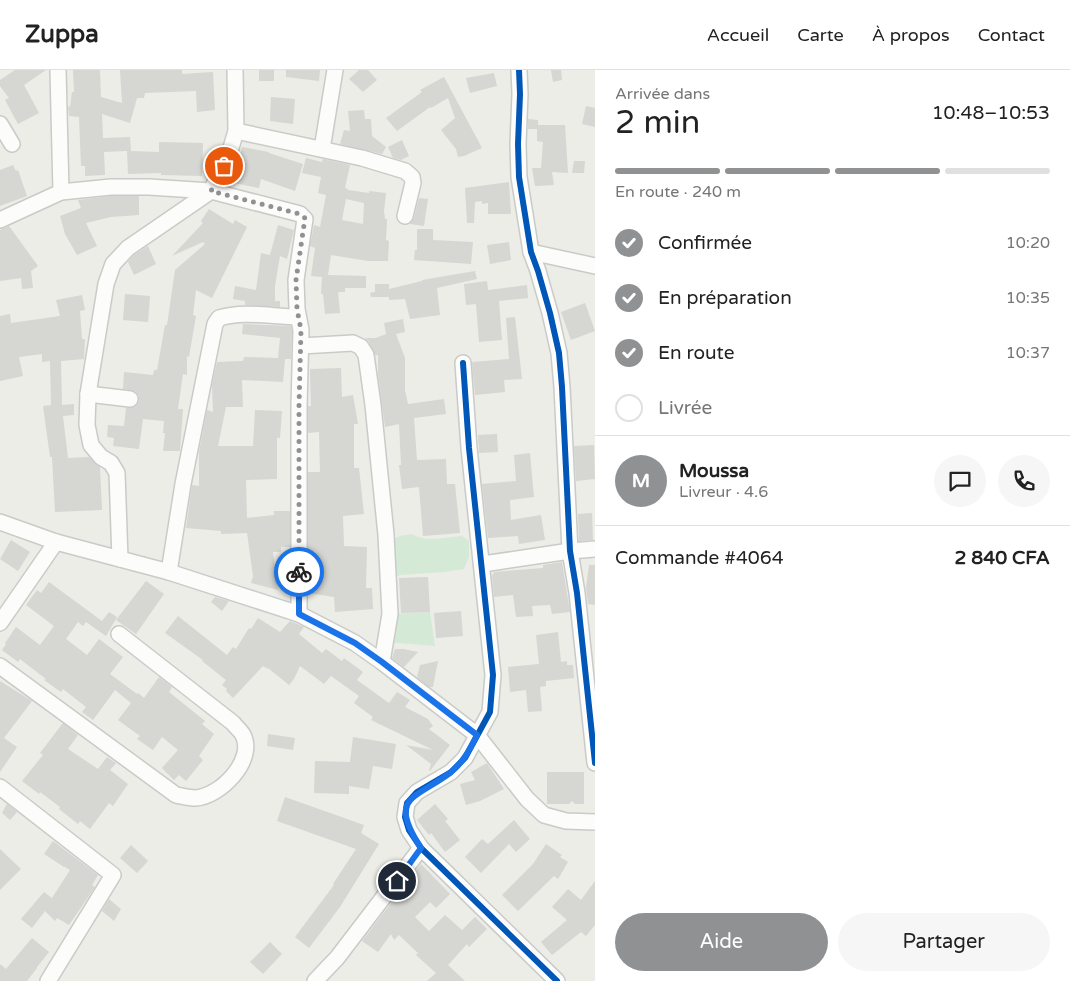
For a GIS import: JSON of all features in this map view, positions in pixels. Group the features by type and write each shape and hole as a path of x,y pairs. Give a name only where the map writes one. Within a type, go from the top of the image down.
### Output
{"street":[{"path":"58,70 61,192"},
{"path":"120,559 117,473 111,463 101,457 91,445 87,425 88,394 106,284 113,264 128,248 211,191 230,151 236,131 235,70"},
{"path":"322,149 335,70"},
{"path":"519,70 519,177 531,252 550,313 558,353 562,387 570,551 577,593 595,763"},
{"path":"0,124 12,144"},
{"path":"236,131 322,149 405,170 412,177 413,183 405,216"},
{"path":"0,220 61,192 120,187 211,191 300,214 305,218 296,280 298,317 301,330 299,614"},
{"path":"531,252 595,266"},
{"path":"169,572 183,484 215,324 219,318 225,316 298,317"},
{"path":"300,346 353,343 362,347 366,356 384,516 390,614 382,662"},
{"path":"463,363 483,564 493,675 493,695 490,712 465,758 451,772 417,792 407,804 405,817 409,830 421,848 557,981"},
{"path":"88,394 130,399"},
{"path":"0,522 56,542 169,572 299,614 355,643 477,735 527,799 544,815 566,821 595,822"},
{"path":"0,623 56,542"},
{"path":"483,564 595,549"},
{"path":"0,666 176,795 196,798 215,792 233,778 243,760 245,747 243,734 233,723 119,634"},
{"path":"2,793 113,875 48,981"},
{"path":"315,981 337,958 421,848"}],"green space":[{"path":"412,534 430,539 462,536 469,541 469,557 464,569 400,575 396,577 383,573 389,541 400,536"},
{"path":"430,612 435,646 385,642 390,614"}],"building":[{"path":"15,70 46,70 24,85 39,113 18,124 5,100 9,98 0,86 0,80"},
{"path":"73,70 100,70 101,97 122,103 120,70 182,70 182,74 213,72 215,110 197,112 196,91 145,93 144,98 137,98 130,123 102,114 103,138 130,137 131,151 159,152 159,142 203,143 202,176 161,175 161,173 128,174 127,151 104,152 105,175 85,176 85,166 81,166 79,117 69,116 68,106 70,107 72,92 74,92"},
{"path":"259,70 274,70 274,81 259,81"},
{"path":"286,70 320,70 319,81 286,77"},
{"path":"359,70 368,70 377,80 363,92 349,79"},
{"path":"551,70 561,70 562,80 553,82"},
{"path":"494,73 497,86 470,93 466,78"},
{"path":"444,77 482,148 464,156 458,157 456,149 441,130 455,118 448,98 430,107 397,131 386,118 422,92 420,90"},
{"path":"271,97 295,99 293,124 270,121"},
{"path":"586,106 595,108 595,127 582,124"},
{"path":"364,110 365,119 371,119 372,136 386,147 382,154 340,144 344,130 350,131 348,111"},
{"path":"528,119 538,120 538,125 565,125 568,173 552,172 554,185 535,186 532,168 541,168 543,142 537,141 537,129 528,129"},
{"path":"402,140 409,156 401,160 393,158 388,147"},
{"path":"242,147 269,152 303,164 295,191 261,179 259,188 234,183"},
{"path":"306,158 322,162 323,159 350,165 345,188 369,193 369,191 386,193 384,211 385,219 387,219 386,240 389,241 388,261 368,261 331,255 328,275 366,276 366,288 345,288 345,292 338,292 340,313 325,314 323,294 321,294 322,277 311,276 315,248 310,246 314,225 320,227 326,195 318,193 321,177 302,173","holes":["346,199 364,203 363,224 342,220"]},
{"path":"574,161 585,161 584,173 572,173"},
{"path":"13,165 16,171 18,170 27,196 0,206 0,170"},
{"path":"509,182 511,214 488,214 488,203 482,204 482,201 475,202 474,223 467,223 465,188"},
{"path":"111,196 139,196 139,215 111,217 86,223 97,246 77,255 65,234 60,216 81,208 78,200"},
{"path":"419,198 428,199 424,226 410,224 414,218"},
{"path":"209,209 233,224 235,220 247,227 212,298 196,290 193,315 196,316 189,357 187,356 187,375 183,374 178,409 183,409 180,451 163,451 164,421 143,419 139,449 113,446 114,438 107,437 108,425 124,426 126,408 134,407 139,401 139,396 135,391 123,389 124,372 153,375 154,370 157,370 165,325 167,325 175,270 205,244 203,242 172,256 203,223 201,221"},
{"path":"278,225 294,230 287,259 280,256 275,286 275,301 280,301 280,307 245,305 245,301 233,299 235,286 256,290 261,253 270,255"},
{"path":"9,226 38,266 31,271 33,288 22,289 21,278 0,281 0,230"},
{"path":"417,229 433,229 433,240 473,242 471,264 414,260 415,250 417,250"},
{"path":"509,242 511,260 490,264 487,245"},
{"path":"148,246 156,264 134,275 128,262 134,255"},
{"path":"475,271 477,279 437,288 440,315 410,319 405,299 389,300 389,297 371,297 370,293 375,292 375,284 389,284 389,289 422,280"},
{"path":"487,281 488,290 527,285 528,298 499,301 502,340 479,342 476,304 466,305 464,284"},
{"path":"125,294 150,296 148,322 123,320"},
{"path":"82,295 85,310 80,311 82,339 85,339 84,359 61,361 62,405 74,404 74,415 63,416 68,458 89,457 100,467 102,510 55,512 52,457 50,457 43,406 51,405 50,361 42,362 42,354 19,357 23,376 0,381 0,316 10,314 11,323 60,316 56,300"},
{"path":"585,303 595,331 571,340 561,312"},
{"path":"515,317 522,379 504,380 505,392 475,395 472,362 509,359 506,318"},
{"path":"403,319 405,332 396,334 405,358 405,390 408,404 444,399 446,414 414,418 417,460 446,459 447,484 455,484 460,533 423,536 419,487 402,489 399,465 401,465 399,424 385,427 378,374 378,355 375,355 365,338 376,338 386,334 384,323"},
{"path":"243,324 291,326 292,331 291,359 285,359 283,382 242,380 243,407 226,407 218,446 253,446 255,410 282,411 280,438 277,438 277,479 246,480 247,518 274,515 274,511 290,511 290,547 281,547 281,552 273,552 278,590 251,583 253,576 247,533 221,534 221,531 186,528 192,485 199,486 199,452 207,410 213,412 212,385 217,362 243,361 244,357 278,358 280,338 242,334"},
{"path":"341,368 342,397 353,395 358,424 354,424 354,468 359,468 364,514 343,516 344,546 367,547 366,588 372,588 373,609 335,612 334,597 308,593 308,472 320,472 319,432 308,433 308,406 311,406 310,369"},
{"path":"497,434 498,452 479,453 478,435"},
{"path":"594,445 595,479 576,481 574,446"},
{"path":"530,453 534,497 510,500 511,520 541,515 545,540 519,544 518,536 488,538 482,484 516,481 514,455"},
{"path":"592,513 593,540 579,541 578,514"},
{"path":"11,540 30,552 18,571 0,559"},
{"path":"562,562 570,612 552,614 550,605 532,606 533,616 516,617 513,595 494,597 492,576 494,572 543,568 543,565"},
{"path":"589,565 595,565 595,605 588,604 586,588"},
{"path":"428,577 430,612 401,613 399,578"},
{"path":"146,581 164,594 136,634 116,620"},
{"path":"49,582 102,621 109,612 117,617 106,636 86,622 83,626 78,622 66,639 87,655 99,639 123,657 110,674 144,698 159,677 172,687 169,692 205,721 202,724 214,734 199,756 203,760 186,781 179,775 174,780 162,768 178,750 162,737 153,750 137,739 140,736 118,720 131,703 115,690 93,720 82,712 86,707 63,689 61,692 20,659 18,662 2,650 16,627 40,645 54,626 26,605 37,590 41,593"},
{"path":"215,597 229,601 222,611 211,602"},
{"path":"461,611 463,636 436,638 434,613"},
{"path":"178,616 227,655 233,647 236,649 249,628 251,629 258,618 280,632 290,621 304,627 299,634 322,653 326,649 342,661 344,658 363,672 357,680 389,703 397,692 410,700 405,707 428,719 433,726 429,729 450,745 429,771 431,764 406,745 433,750 371,720 373,717 354,703 359,696 331,676 324,684 300,666 289,685 263,666 233,698 222,685 226,680 203,660 165,633"},
{"path":"558,632 561,662 567,661 567,665 573,665 574,678 546,681 546,686 540,687 542,711 528,712 526,690 510,692 508,667 539,664 536,635"},
{"path":"395,649 418,652 404,667 392,658"},
{"path":"438,661 433,687 429,687 417,677 420,665"},
{"path":"0,681 32,701 4,738 17,747 0,772"},
{"path":"63,723 78,735 68,749 98,769 107,757 116,763 110,770 128,784 113,806 109,803 90,829 80,821 78,824 59,809 60,807 22,781 43,755 40,753"},
{"path":"268,734 295,738 293,750 267,746"},
{"path":"353,737 396,744 392,769 373,766 369,789 349,786 349,794 314,793 315,761 350,762"},
{"path":"487,763 504,789 480,801 466,805 460,784 475,780 471,772"},
{"path":"547,772 584,772 584,804 575,804 572,801 569,804 547,804"},
{"path":"285,797 364,825 361,833 379,844 340,907 309,948 295,937 334,885 356,849 277,821"},
{"path":"7,804 17,812 10,820 2,813"},
{"path":"435,804 448,819 445,821 460,840 445,852 431,833 429,835 417,820"},
{"path":"514,820 530,839 516,852 509,844 481,873 465,857 482,839 488,844"},
{"path":"53,841 98,875 92,885 95,887 69,925 57,918 55,921 45,911 32,928 21,919 44,892 52,898 70,870 44,854"},
{"path":"546,844 562,855 560,857 568,862 558,879 554,876 518,911 502,895 533,864"},
{"path":"131,845 148,861 137,873 120,858"},
{"path":"0,849 21,869 0,890"},
{"path":"421,864 450,894 436,908 430,902 415,917 429,931 445,915 462,930 475,917 487,929 469,947 467,944 448,965 465,981 427,981 436,973 416,955 418,953 399,935 394,940 391,934 378,952 362,941"},
{"path":"595,881 595,925 586,936 581,932 552,955 541,942 567,920 552,907 568,889 581,900"},
{"path":"109,899 121,909 114,921 102,911"},
{"path":"32,938 49,952 27,981 0,981 0,964 6,969"},
{"path":"270,942 282,954 263,974 250,962"}],"cycle path":[{"path":"519,70 519,177 531,252 550,313 559,353 570,551 577,593 595,763"},
{"path":"463,363 469,448 493,675 490,712 465,758 451,772 417,792 407,803 405,817 409,830 421,848 557,981"}],"way so far":[{"path":"224,166 211,191 300,214 305,218 296,280 297,309 301,330 299,572"}],"route":[{"path":"299,572 299,614 355,643 477,735 465,758 451,772 417,792 407,804 405,817 409,830 421,848 397,881"}]}
